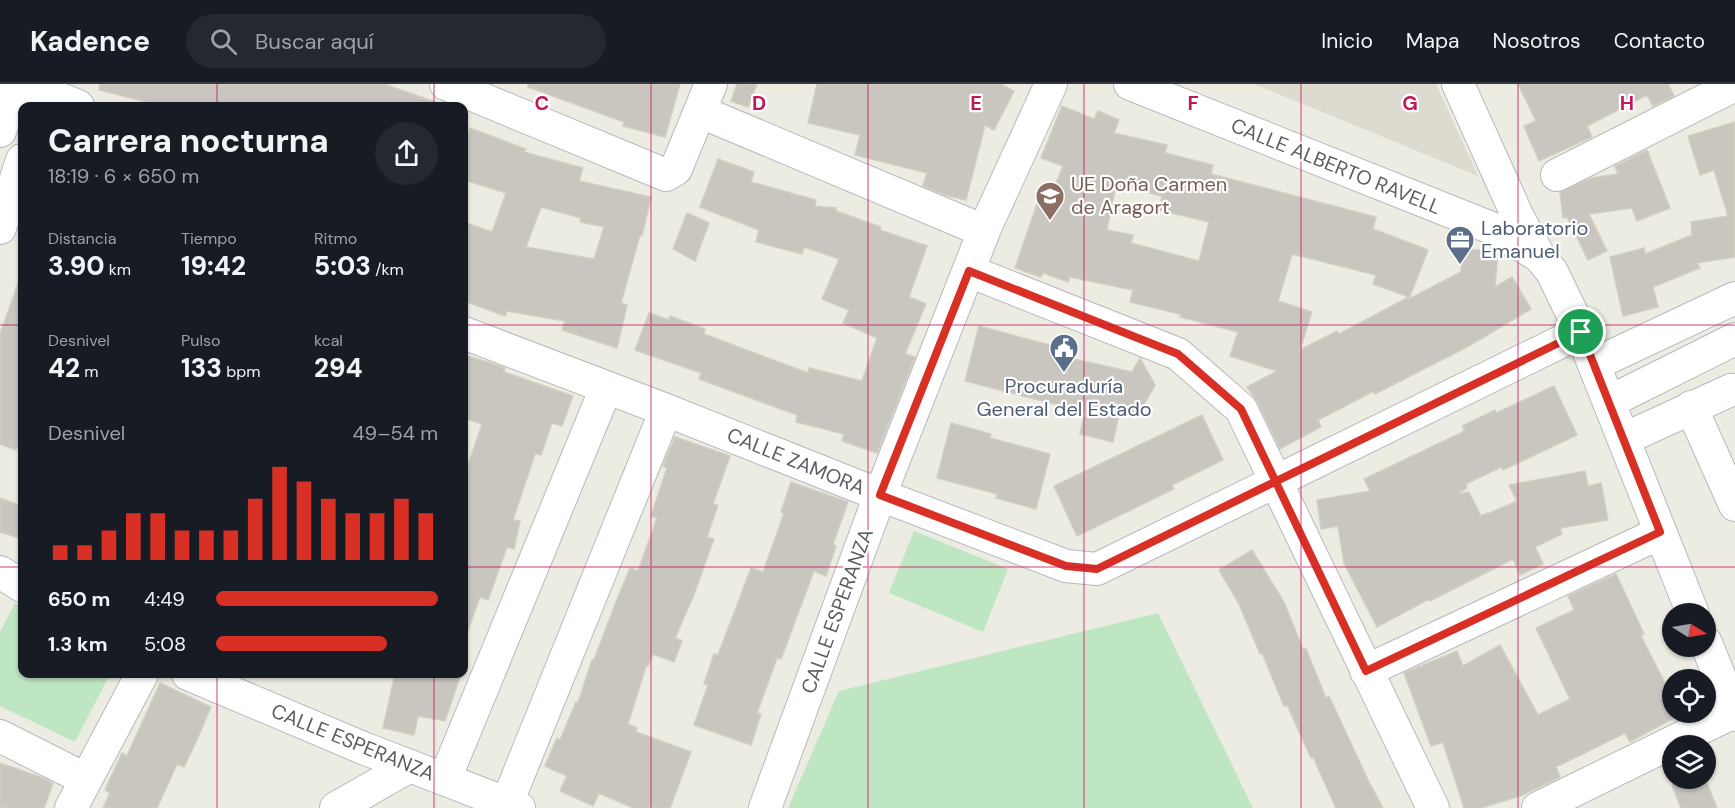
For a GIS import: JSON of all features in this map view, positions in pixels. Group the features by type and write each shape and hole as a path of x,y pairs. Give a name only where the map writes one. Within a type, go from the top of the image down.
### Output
{"street":[{"name":"CALLE ESPERANZA","path":"765,808 880,495 984,231 1051,84"},
{"name":"CALLE ALBERTO RAVELL","path":"1130,84 1494,229 1539,256"},
{"path":"1458,84 1517,215 1539,256 1552,272 1581,332 1689,603"},
{"path":"1557,175 1735,85"},
{"path":"25,102 35,90 67,102"},
{"path":"464,94 666,175 676,169 706,98 984,231"},
{"path":"0,131 18,110"},
{"path":"0,228 18,172"},
{"path":"969,271 1178,354 1241,409 1433,808"},
{"path":"1595,364 1735,298"},
{"name":"CALLE ZAMORA","path":"468,335 1066,566 1097,569 1581,332"},
{"path":"1609,402 1735,339"},
{"path":"445,780 606,388"},
{"path":"1624,439 1691,407 1735,390"},
{"path":"1691,407 1735,505"},
{"path":"513,806 666,410"},
{"path":"1366,671 1660,532"},
{"path":"0,573 18,584"},
{"path":"1538,808 1734,713 1712,657"},
{"path":"71,808 140,678"},
{"name":"CALLE ESPERANZA","path":"210,678 231,682 363,748 513,806"},
{"path":"0,736 85,779"},
{"path":"336,808 410,765"}],"shaded area":[{"path":"1254,84 1436,84 1478,176"}],"green space":[{"path":"914,531 1008,569 983,632 889,593"},
{"path":"15,603 18,604 18,678 108,678 75,742 0,706 0,632"},
{"path":"1158,613 1253,808 788,808 839,691"}],"building":[{"path":"100,84 384,84 435,102 146,102 99,90"},
{"path":"528,84 680,84 665,137 623,126 624,122 528,87"},
{"path":"737,84 757,84 748,107 731,101"},
{"path":"817,84 1001,84 1014,91 994,130 985,125 966,200 923,186 927,173 855,155 860,135 808,123"},
{"path":"1518,84 1668,84 1674,96 1653,106 1647,95 1587,126 1592,137 1539,161 1524,126 1536,121"},
{"path":"1062,106 1094,119 1098,111 1119,120 1114,133 1167,145 1165,153 1213,165 1211,174 1376,217 1373,229 1428,250 1409,299 1461,272 1462,249 1496,251 1498,252 1495,287 1512,277 1531,309 1469,346 1318,420 1321,427 1280,449 1257,401 1247,387 1277,371 1230,356 1238,332 1180,317 1180,314 1130,302 1133,290 1070,277 1068,282 1043,273 1041,277 1015,268 1037,204 1046,207 1063,166 1041,158","holes":["1116,185 1162,196 1159,210 1209,222 1199,261 1131,243 1133,235 1107,230","1292,254 1376,275 1373,284 1409,297 1339,334 1337,331 1300,350 1312,312 1278,301"]},
{"path":"1735,122 1735,257 1697,263 1700,268 1653,287 1658,307 1623,316 1610,257 1644,248 1645,254 1692,235 1691,222 1728,216 1714,170 1700,175 1688,136"},
{"path":"470,128 526,149 524,152 583,168 579,181 651,197 642,236 640,235 621,303 627,305 617,348 562,330 565,321 507,311 505,316 468,302 468,223 492,232 506,193 468,181","holes":["541,207 581,218 580,222 604,227 594,259 526,247"]},
{"path":"1647,150 1670,208 1637,221 1632,208 1589,214 1607,251 1588,260 1567,217 1563,218 1560,192 1592,178 1618,174 1615,166"},
{"path":"718,159 754,172 751,182 816,200 815,206 836,208 836,211 881,227 880,230 927,246 909,297 926,304 905,354 915,357 877,453 842,441 844,434 796,422 797,415 699,379 701,373 635,350 649,313 669,320 670,316 705,329 704,334 808,373 809,368 862,381 877,338 843,323 849,310 822,299 839,259 804,247 802,254 756,242 759,230 700,207"},
{"path":"687,213 709,223 695,261 673,249"},
{"path":"18,284 18,444 16,450 0,444 0,334"},
{"path":"979,326 1076,352 1074,359 1132,372 1140,358 1155,385 1139,414 1120,410 1113,442 1080,434 1085,412 965,381"},
{"path":"468,356 505,368 504,372 573,396 562,426 552,423 541,455 535,454 513,520 520,521 514,549 507,547 488,600 480,597 468,630 468,465 482,424 468,419"},
{"path":"1554,386 1577,435 1503,470 1501,467 1466,484 1467,488 1457,494 1469,492 1481,516 1517,501 1509,485 1585,471 1588,486 1601,483 1608,520 1560,528 1562,534 1535,547 1543,564 1520,575 1513,559 1377,627 1344,563 1338,526 1321,529 1317,500 1370,491 1364,479 1465,431 1462,426"},
{"path":"1202,415 1223,460 1172,485 1174,489 1077,536 1054,486"},
{"path":"951,423 991,434 990,438 1050,454 1036,509 996,498 997,494 937,478"},
{"path":"675,437 730,456 713,504 718,505 707,537 714,539 675,638 682,641 674,662 653,654 646,666 628,724 637,728 636,732 691,752 670,808 633,808 599,793 593,806 560,791 567,776 545,766 557,738 560,740 576,702 578,703 592,660 594,660 630,568 638,571 657,518 651,516 667,468 663,466"},
{"path":"791,482 848,502 833,544 836,546 826,576 814,571 781,659 777,658 757,713 761,714 751,745 694,725 708,685 704,684 714,654 718,655 751,568 763,572 784,513 781,512"},
{"path":"0,498 18,505 18,538 0,532"},
{"path":"1252,550 1284,602 1326,698 1329,696 1383,808 1336,808 1287,705 1284,706 1239,604 1219,570"},
{"path":"1616,574 1644,634 1641,636 1662,677 1662,723 1665,723 1630,742 1625,733 1556,767 1560,777 1520,796 1481,808 1464,808 1443,742 1431,746 1404,673 1457,651 1463,666 1500,645 1538,715 1570,699 1536,628 1574,610 1568,596"},
{"path":"394,678 460,678 445,721 418,716 414,735 383,728"},
{"path":"160,683 211,707 196,742 184,767 177,764 157,808 103,808 110,793 105,790 122,753 127,756"},
{"path":"0,763 53,783 44,808 0,808"},
{"path":"1674,789 1709,789 1717,808 1681,808"}],"place":[{"name":"UE Doña Carmen de Aragort","path":"1050,222"},
{"name":"Laboratorio Emanuel","path":"1460,266"},
{"name":"Procuraduría General del Estado","path":"1064,374"}],"route":[{"path":"1581,332 1277,482 1097,569 1066,566 880,495 969,271 1178,354 1241,409 1277,482 1366,671 1660,532 1581,332"}]}
